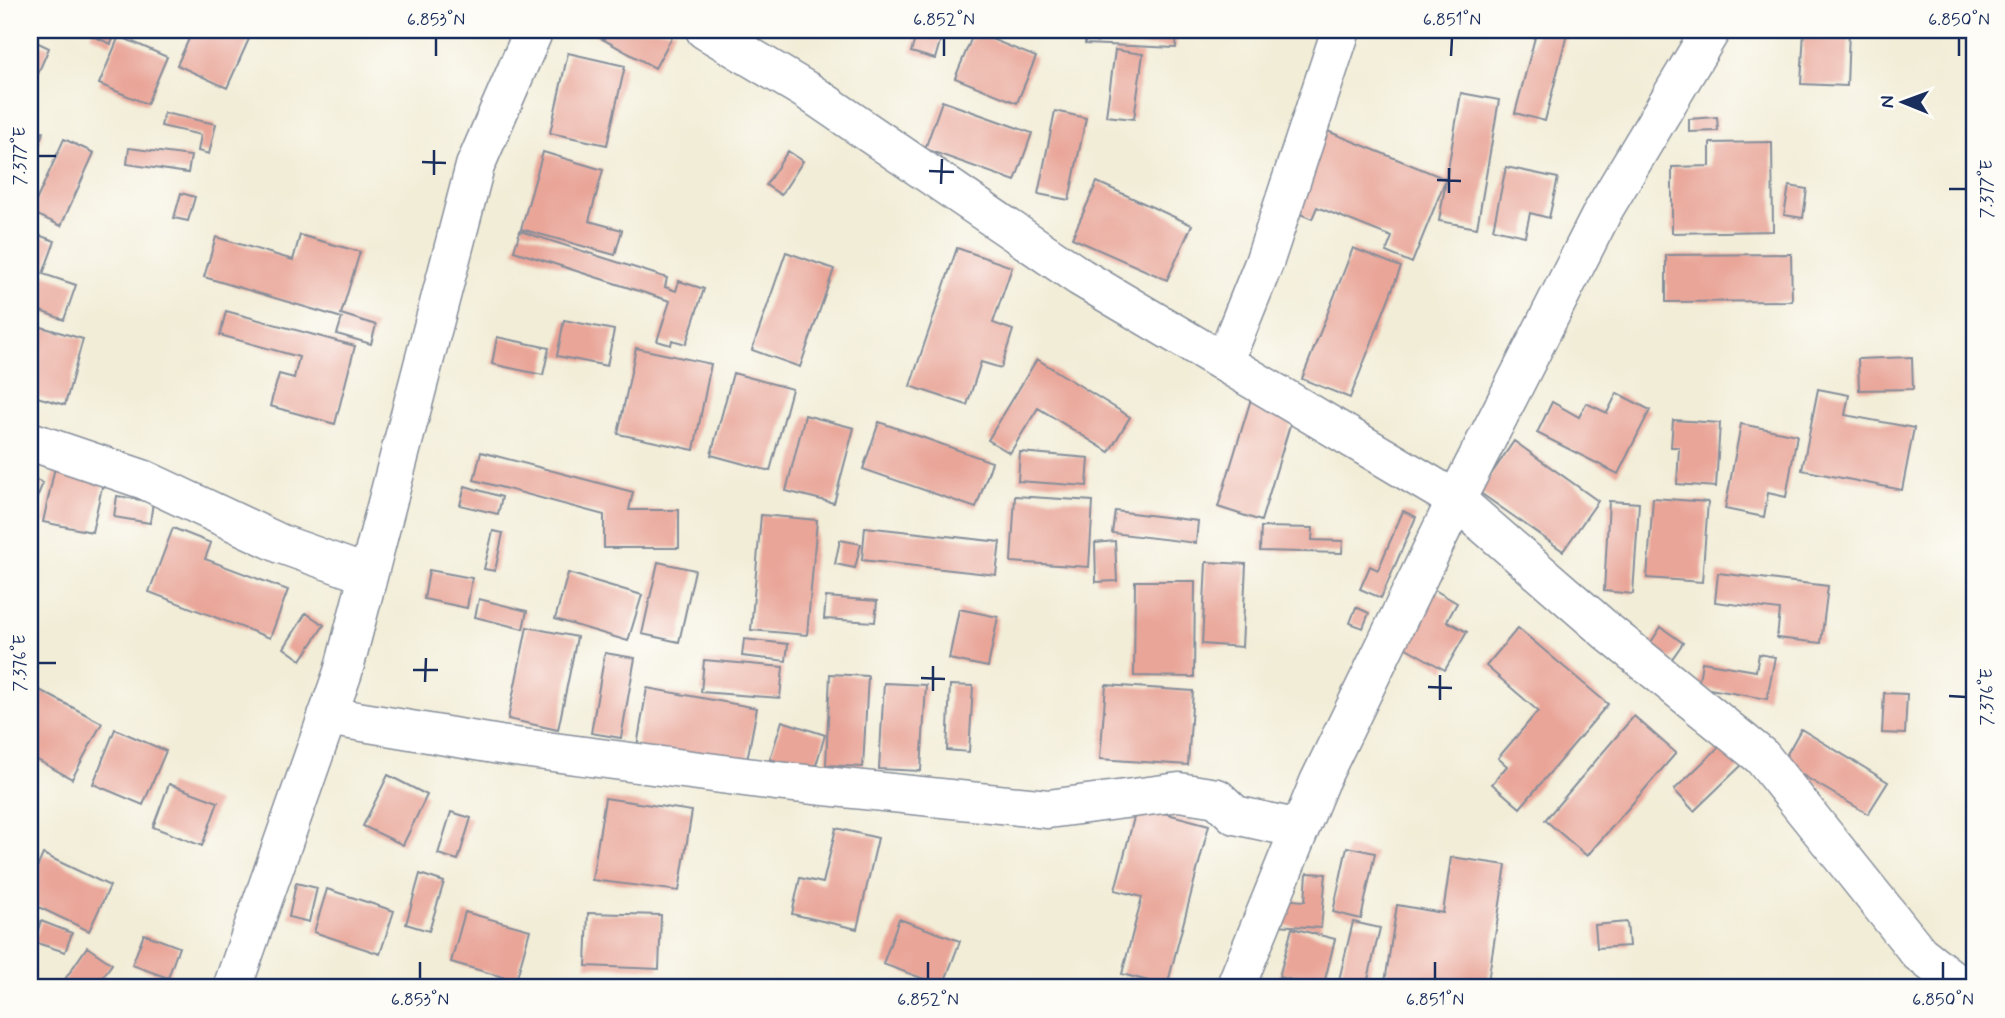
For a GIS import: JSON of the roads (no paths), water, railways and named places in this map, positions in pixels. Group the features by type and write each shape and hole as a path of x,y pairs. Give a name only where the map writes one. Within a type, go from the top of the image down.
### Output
{"street":[{"path":"232,988 343,673 475,166 534,30"},
{"path":"705,30 809,92 1080,277 1456,500 1609,633 1762,757 1919,953 1963,988"},
{"path":"1224,362 1264,263 1341,30"},
{"path":"1235,988 1319,782 1456,500 1604,209 1712,30"},
{"path":"30,441 145,480 281,544 368,576"},
{"path":"327,716 500,745 776,782 1048,808 1178,792 1217,798 1235,815 1300,829"}]}
